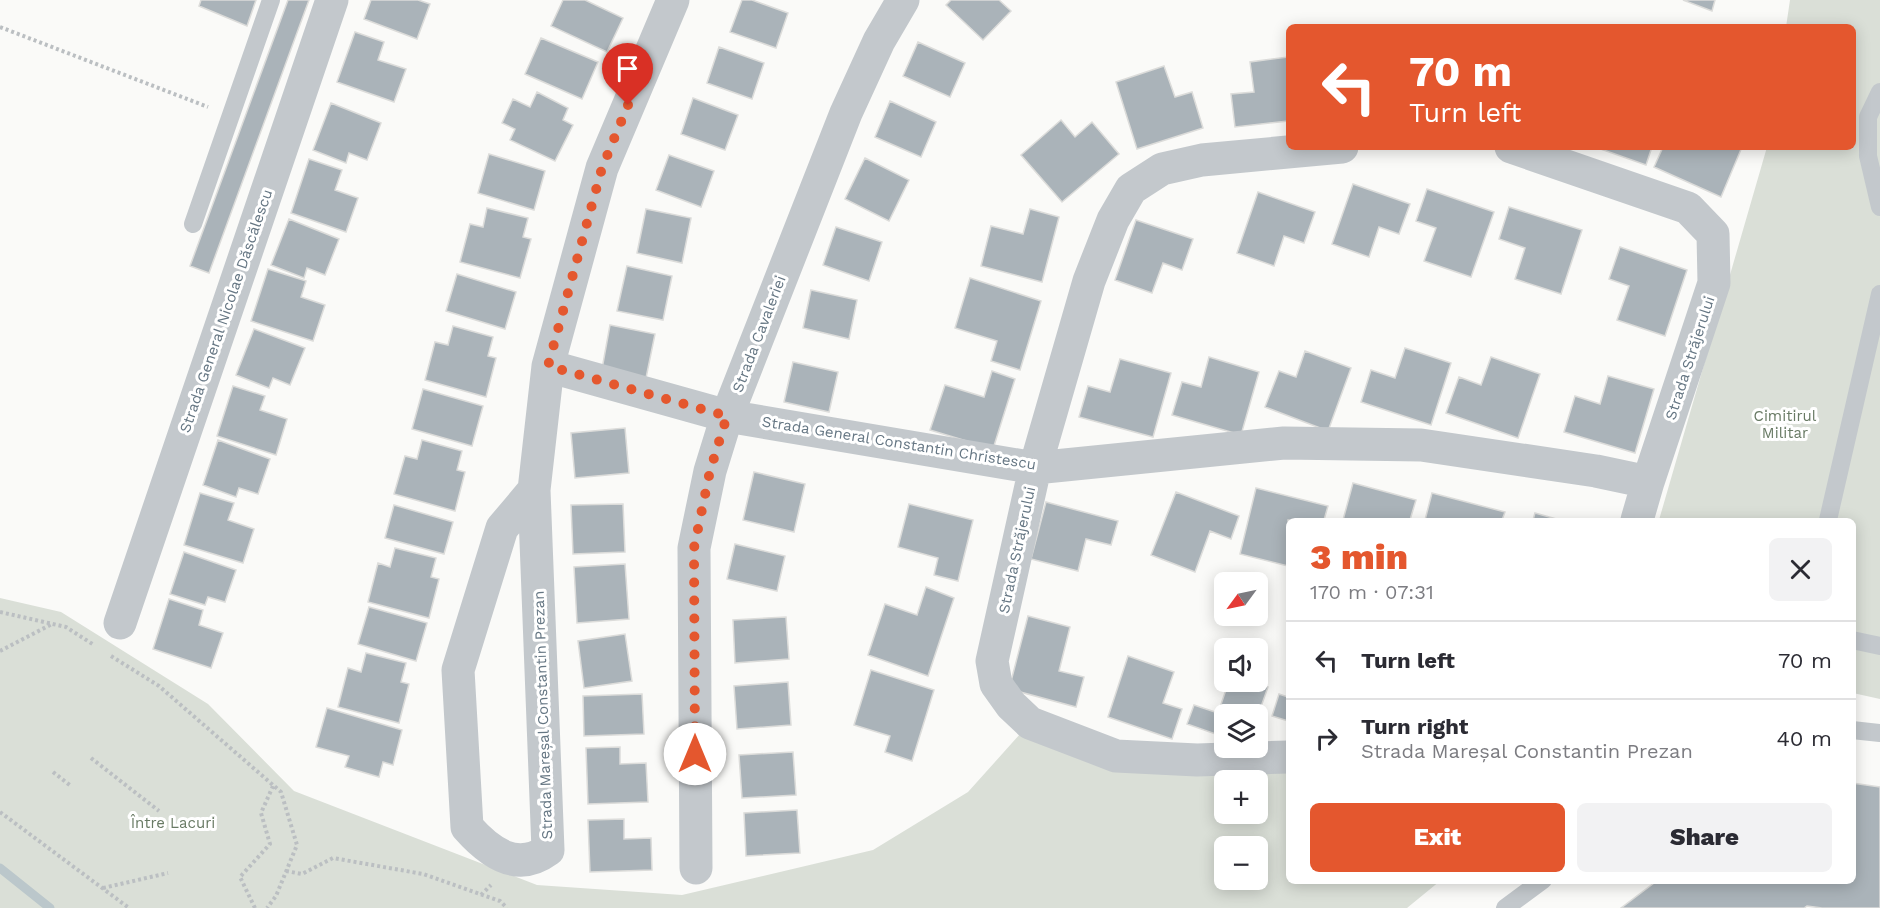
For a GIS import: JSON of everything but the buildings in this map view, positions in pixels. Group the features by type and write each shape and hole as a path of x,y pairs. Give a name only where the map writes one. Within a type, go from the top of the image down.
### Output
{"street":[{"name":"Strada General Nicolae Dăscălescu","path":"120,623 332,0"},
{"name":"Strada Mareșal Constantin Prezan","path":"534,490 502,528 458,670 468,827 481,843 499,855 518,860 538,858 548,850 534,490 548,366 602,168 672,0"},
{"name":"Strada Cavaleriei","path":"696,868 694,548 710,471 727,416 846,113 879,41 903,0"},
{"name":"Strada Străjerului","path":"1286,756 1197,760 1116,756 1030,723 1011,705 996,684 992,661 1035,468 1089,281 1113,220 1131,189 1162,169 1202,159 1307,150"},
{"name":"Strada Străjerului","path":"1520,150 1688,208 1713,234 1714,283 1638,518"},
{"name":"Strada General Constantin Christescu","path":"548,366 727,416 1035,468 1284,443 1421,445 1596,471 1648,482"}],"lane":[{"path":"193,224 271,0"},
{"path":"1880,92 1868,117 1869,156 1880,207"},
{"path":"1828,518 1880,294"},
{"path":"1856,641 1880,646"},
{"path":"1856,730 1880,733"},
{"path":"1504,908 1537,884"}],"path":[{"path":"0,27 231,116"},
{"path":"0,612 66,627 101,650"},
{"path":"0,651 52,624"},
{"path":"110,655 159,686 281,792 297,845 276,896 267,908"},
{"path":"91,758 159,811"},
{"path":"53,772 71,786"},
{"path":"255,908 240,877 270,844 261,813 273,786"},
{"path":"0,812 129,908"},
{"path":"286,871 302,874 333,858 423,874 500,901 507,908"},
{"path":"102,888 168,873"}],"green space":[{"name":"Cimitirul Militar","path":"1790,0 1880,0 1880,699 1856,694 1856,518 1660,518 1766,150 1856,150 1856,24 1786,24"},
{"name":"Între Lacuri","path":"0,598 61,612 208,704 294,791 537,885 682,895 873,850 968,792 1030,723 1116,756 1214,755 1214,758 1268,758 1268,754 1286,754 1286,884 1436,884 1407,908 0,908"}],"waterway":[{"path":"0,868 50,908"}],"route":[{"path":"628,105 602,168 548,366 727,416 710,471 694,548 695,754"}]}
